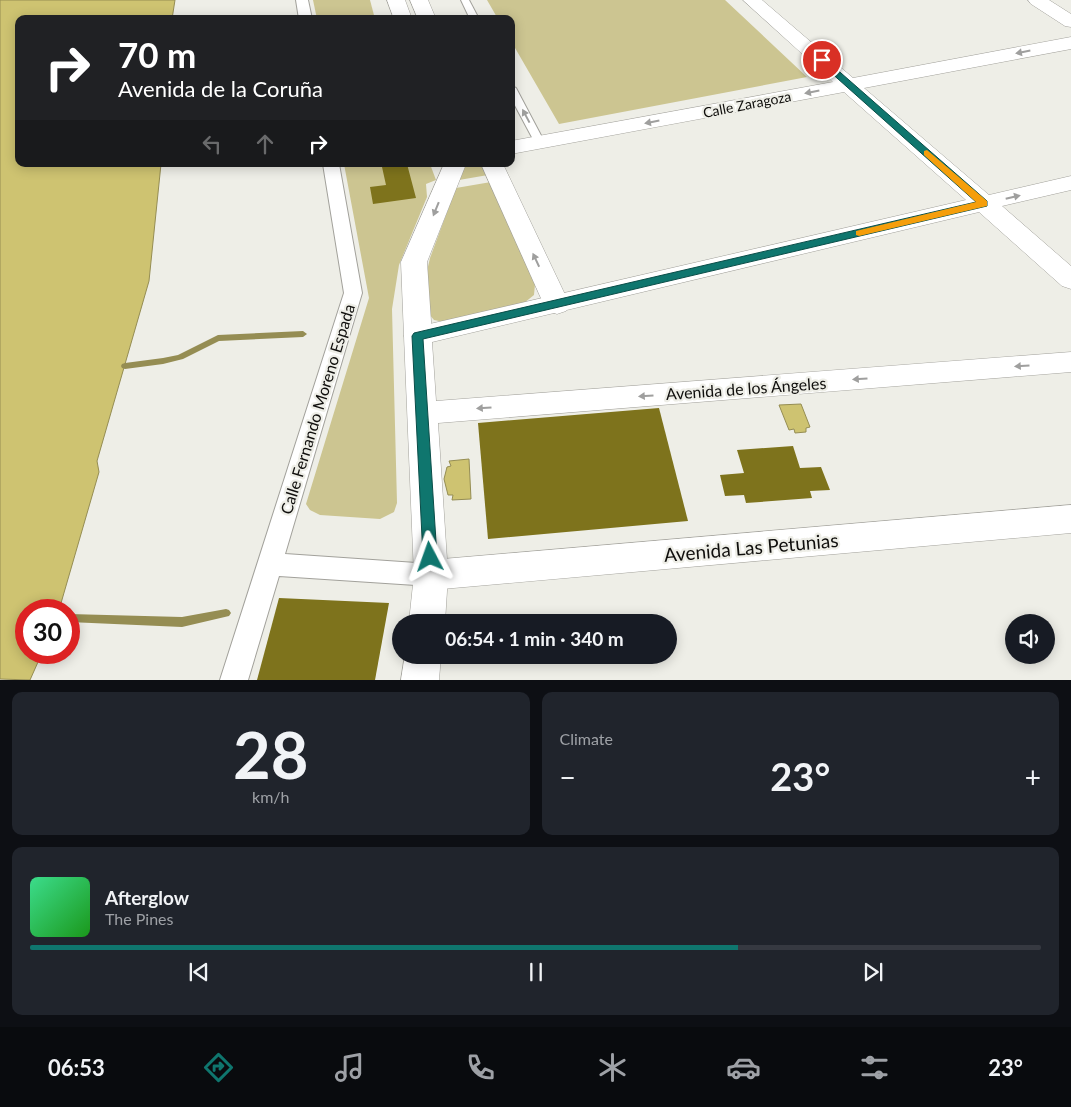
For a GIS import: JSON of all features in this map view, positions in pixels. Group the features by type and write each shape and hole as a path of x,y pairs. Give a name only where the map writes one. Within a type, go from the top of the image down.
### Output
{"street":[{"path":"302,0 305,15"},
{"path":"396,0 402,15"},
{"path":"419,0 425,15"},
{"path":"752,0 1071,280"},
{"path":"1037,0 1071,22"},
{"name":"Calle Zaragoza","path":"515,147 1071,43"},
{"name":"Calle Fernando Moreno Espada","path":"234,680 353,293 332,167"},
{"path":"428,614 431,575 414,262 453,167"},
{"path":"493,167 557,304"},
{"path":"418,336 1071,183"},
{"name":"Avenida de los Ángeles","path":"421,413 1071,362"},
{"name":"Avenida Las Petunias","path":"431,575 1071,519"},
{"path":"269,564 431,575"},
{"path":"420,680 422,664"}],"lane":[{"path":"465,0 473,15"},
{"path":"515,96 540,143"}],"shaded area":[{"path":"0,0 175,0 173,15 15,15 15,167 161,167 149,281 97,461 99,472 62,599 15,599 15,664 37,664 30,680 0,679"},
{"path":"313,0 370,0 374,15 316,15"},
{"path":"487,0 725,0 807,77 559,124 515,48 515,15 496,15"},
{"path":"345,167 431,167 436,180 426,184 427,197 399,265 392,309 397,503 394,512 380,519 320,515 310,510 306,504 369,298"},
{"path":"465,167 484,167 488,175 459,180"},
{"path":"491,182 535,284 534,295 524,303 444,322 434,320 429,314 427,271 456,188"},
{"path":"801,404 810,427 806,428 806,432 795,433 794,429 789,430 779,405"},
{"path":"469,459 471,499 452,500 453,495 448,495 444,479 447,467 451,466 449,461"}],"building":[{"path":"382,167 408,167 416,198 373,204 370,187 386,185"},
{"path":"659,408 688,521 488,539 478,423"},
{"path":"793,446 800,468 821,467 830,490 810,491 812,498 746,503 744,495 725,496 720,475 744,473 737,450"},
{"path":"279,598 389,603 375,680 257,680"}],"waterway":[{"path":"125,366 180,357 218,338 303,334"},
{"path":"80,618 182,622 226,613"}],"slow traffic":[{"path":"859,233 984,204 927,153"}],"route":[{"path":"430,557 418,336 984,204 822,60"}]}
